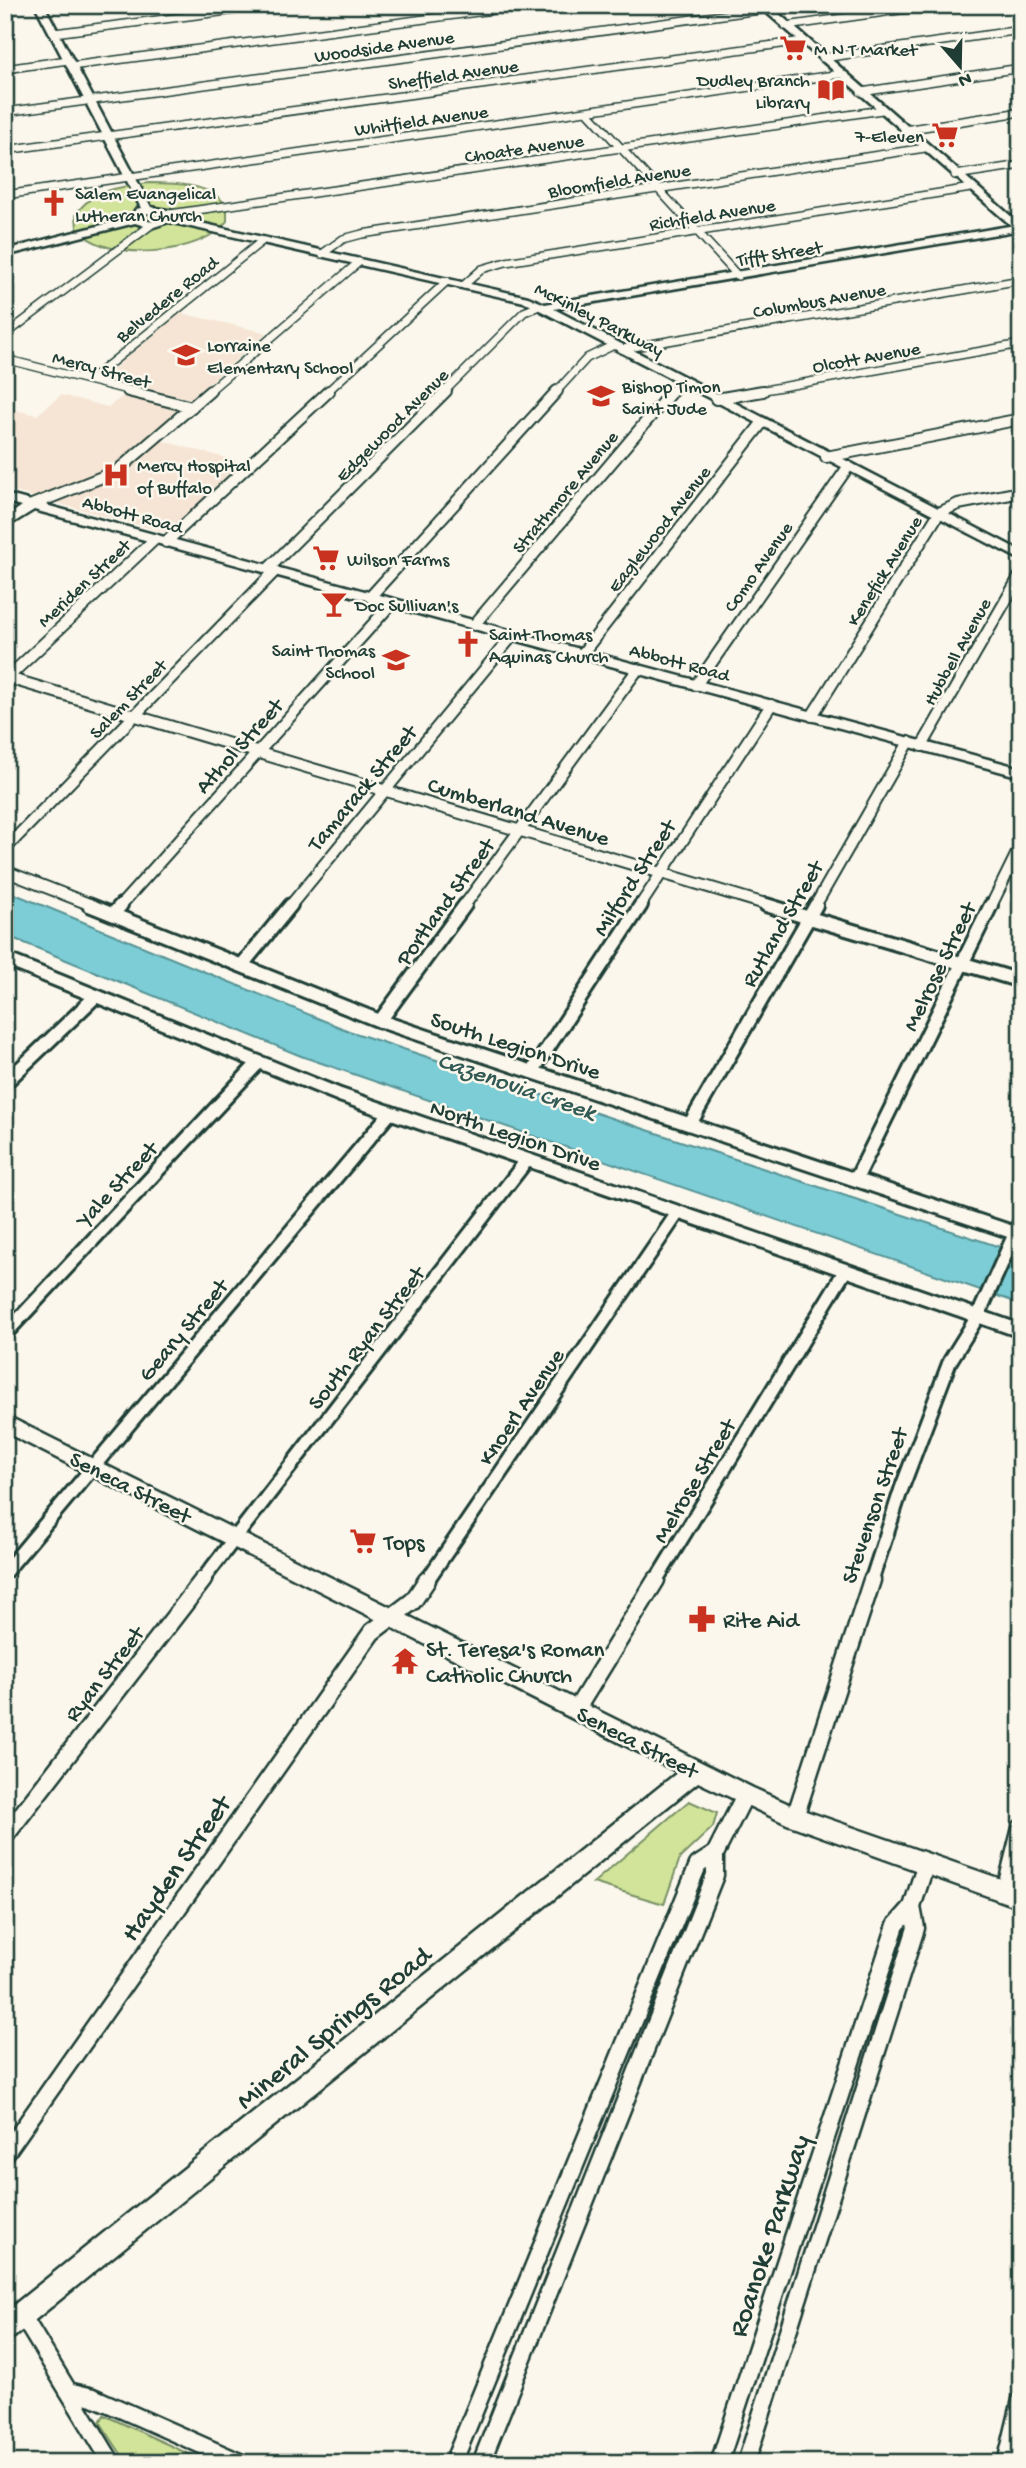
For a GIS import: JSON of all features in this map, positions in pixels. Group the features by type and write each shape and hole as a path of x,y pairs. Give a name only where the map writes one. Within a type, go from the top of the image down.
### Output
{"main road":[{"path":"765,7 1019,229"}],"street":[{"path":"38,5 147,209 136,214 135,220"},
{"path":"211,12 250,5"},
{"path":"53,32 276,5"},
{"path":"5,68 69,63 530,5"},
{"path":"786,26 935,5"},
{"name":"Woodside Avenue","path":"5,112 765,7"},
{"path":"823,58 1021,30"},
{"name":"Sheffield Avenue","path":"5,152 803,41"},
{"path":"861,92 1021,68"},
{"name":"Whitfield Avenue","path":"5,195 841,74"},
{"name":"Choate Avenue","path":"169,217 882,110"},
{"path":"587,111 738,276"},
{"path":"904,130 1021,112"},
{"name":"Bloomfield Avenue","path":"322,254 335,243 355,235 925,148"},
{"path":"956,175 1021,165"},
{"name":"Richfield Avenue","path":"464,285 492,264 971,188"},
{"name":"McKinley Parkway","path":"147,209 162,209 169,217 262,241 521,298 1021,556"},
{"path":"5,335 151,225 169,217"},
{"path":"5,253 135,220 151,225"},
{"name":"Tifft Street","path":"541,307 1019,229"},
{"name":"Belvedere Road","path":"90,380 262,241"},
{"path":"5,524 32,505 117,471 359,262"},
{"name":"Columbus Avenue","path":"370,597 587,359 618,347 1021,280"},
{"name":"Meriden Street","path":"6,678 447,281"},
{"name":"Edgewood Avenue","path":"272,570 527,310 541,307"},
{"name":"Olcott Avenue","path":"716,399 1021,344"},
{"name":"Mercy Street","path":"5,359 192,407"},
{"name":"Strathmore Avenue","path":"474,625 681,380"},
{"path":"826,457 1021,419"},
{"name":"Eaglewood Avenue","path":"582,654 762,423"},
{"name":"Como Avenue","path":"696,685 848,467"},
{"name":"Kenefick Avenue","path":"812,716 939,513 958,504 1021,492"},
{"name":"Abbott Road","path":"5,498 1021,773"},
{"name":"Salem Street","path":"5,849 272,570"},
{"name":"Hubbell Avenue","path":"915,744 1021,575"},
{"name":"Athol Street","path":"113,914 392,603"},
{"name":"Tamarack Street","path":"242,965 513,635"},
{"name":"Portland Street","path":"380,1021 638,669"},
{"name":"Cumberland Avenue","path":"6,678 1021,981"},
{"name":"Milford Street","path":"532,1072 771,705"},
{"name":"Rutland Street","path":"690,1124 808,918 915,744"},
{"name":"Melrose Street","path":"856,1180 1021,845"},
{"name":"South Legion Drive","path":"5,871 380,1021 1016,1236"},
{"name":"North Legion Drive","path":"5,959 258,1063 390,1112 845,1271 981,1312 1021,1331"},
{"path":"5,1083 96,996"},
{"name":"Yale Street","path":"5,1334 258,1063"},
{"name":"Geary Street","path":"5,1572 390,1112"},
{"name":"South Ryan Street","path":"236,1538 527,1160"},
{"name":"Knoerl Avenue","path":"393,1617 413,1601 677,1214"},
{"name":"Stevenson Street","path":"795,1817 901,1490 950,1361 981,1312 1021,1220"},
{"name":"Melrose Street","path":"576,1710 845,1271"},
{"name":"Seneca Street","path":"5,1423 746,1795 795,1817 1013,1894"},
{"name":"Ryan Street","path":"5,1836 236,1538"},
{"name":"Hayden Street","path":"5,2154 372,1632 393,1617"},
{"name":"Mineral Springs Road","path":"13,2321 696,1771"},
{"path":"481,2463 715,1875 715,1854 746,1795"},
{"path":"1013,1894 1021,1828"},
{"path":"453,2463 698,1865 715,1854"},
{"name":"Roanoke Parkway","path":"719,2463 896,1925 912,1907 926,1863"},
{"name":"Roanoke Parkway","path":"746,2463 916,1928 912,1907"},
{"path":"624,2046 642,2054"},
{"name":"Roanoke Parkway","path":"830,2126 851,2136"},
{"path":"533,2268 554,2278"},
{"path":"13,2321 68,2391 112,2463"},
{"name":"Roanoke Parkway","path":"754,2359 776,2369"},
{"path":"68,2391 105,2402 242,2463"},
{"path":"1006,2463 1021,2400"}],"shaded area":[{"name":"Lorraine Elementary School","path":"181,313 267,333 191,399 103,377"},
{"name":"Mercy Hospital of Buffalo","path":"126,394 179,408 148,437 241,462 168,533 5,489 5,408 37,415 61,395 108,407"}],"green space":[{"path":"149,183 191,186 211,193 227,206 227,221 214,233 197,242 152,251 108,247 90,239 77,228 76,215 98,195 118,188"},
{"path":"689,1801 717,1813 713,1827 680,1858 664,1904 593,1883"},
{"path":"104,2415 208,2463 127,2463 100,2422"}],"water":[{"path":"5,890 349,1031 1021,1254 1021,1304 301,1056 5,935"}],"place":[{"name":"M N T Market","path":"793,48"},
{"name":"Dudley Branch Library","path":"831,90"},
{"name":"7-Eleven","path":"945,135"},
{"name":"Salem Evangelical Lutheran Church","path":"54,203"},
{"name":"Lorraine Elementary School","path":"186,355"},
{"name":"Bishop Timon Saint Jude","path":"601,396"},
{"name":"Mercy Hospital of Buffalo","path":"116,475"},
{"name":"Wilson Farms","path":"326,558"},
{"name":"Doc Sullivan's","path":"334,604"},
{"name":"Saint Thomas Aquinas Church","path":"468,644"},
{"name":"Saint Thomas School","path":"396,660"},
{"name":"Tops","path":"363,1541"},
{"name":"Rite Aid","path":"702,1619"},
{"name":"St. Teresa's Roman Catholic Church","path":"405,1661"}],"water label":[{"name":"Cazenovia Creek","path":"517,1085"}]}
